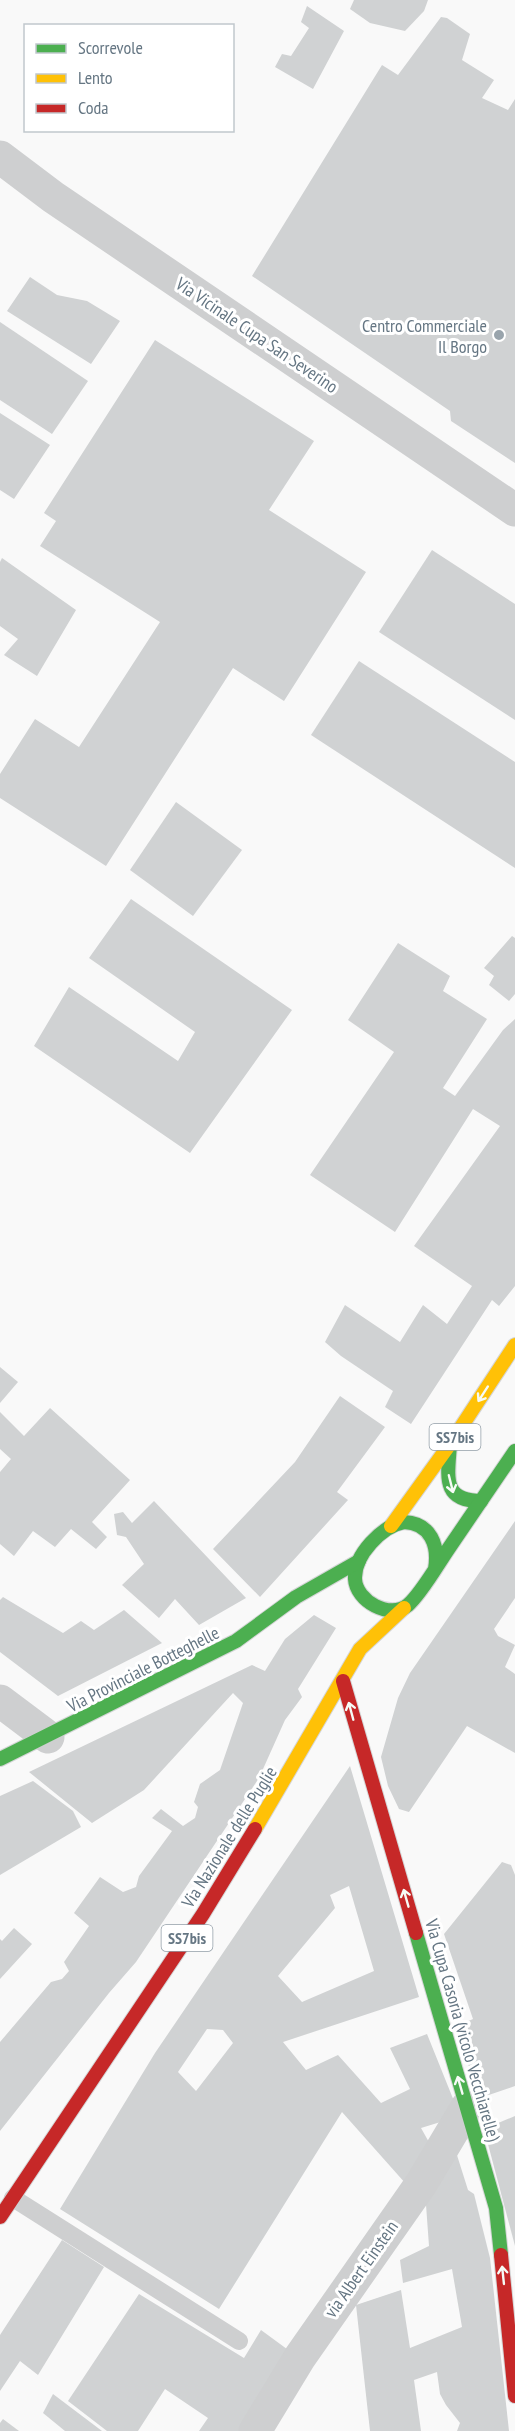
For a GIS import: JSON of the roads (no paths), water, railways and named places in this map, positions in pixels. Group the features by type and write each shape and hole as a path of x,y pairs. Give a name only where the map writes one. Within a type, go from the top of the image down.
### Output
{"main road":[{"name":"SS7bis","path":"392,1526 450,1444 515,1345"},
{"path":"450,1444 448,1472 450,1490 454,1496 463,1501 481,1502"},
{"path":"435,1569 437,1547 430,1533 417,1524 406,1521 392,1526 359,1561 351,1591 386,1611 404,1608 435,1569 515,1451"},
{"name":"Via Provinciale Botteghelle","path":"0,1760 236,1641 296,1597 359,1561"},
{"name":"Via Provinciale Botteghelle","path":"296,1597 351,1591"},
{"name":"Via Nazionale delle Puglie","path":"351,1591 362,1622 360,1649"},
{"name":"Via Nazionale delle Puglie","path":"0,2217 203,1914 286,1779 360,1649 404,1608"},
{"name":"Via Cupa Casoria (vicolo Vecchiarelle)","path":"343,1680 496,2208 515,2396"}],"street":[{"name":"Via Vicinale Cupa San Severino","path":"0,157 54,197 515,510"},
{"path":"0,1701 48,1737"},
{"name":"via Albert Einstein","path":"255,2431 300,2357 421,2184 467,2108"}],"lane":[{"path":"13,2198 239,2341"}],"place":[{"name":"Centro Commerciale Il Borgo","path":"499,335"}]}
